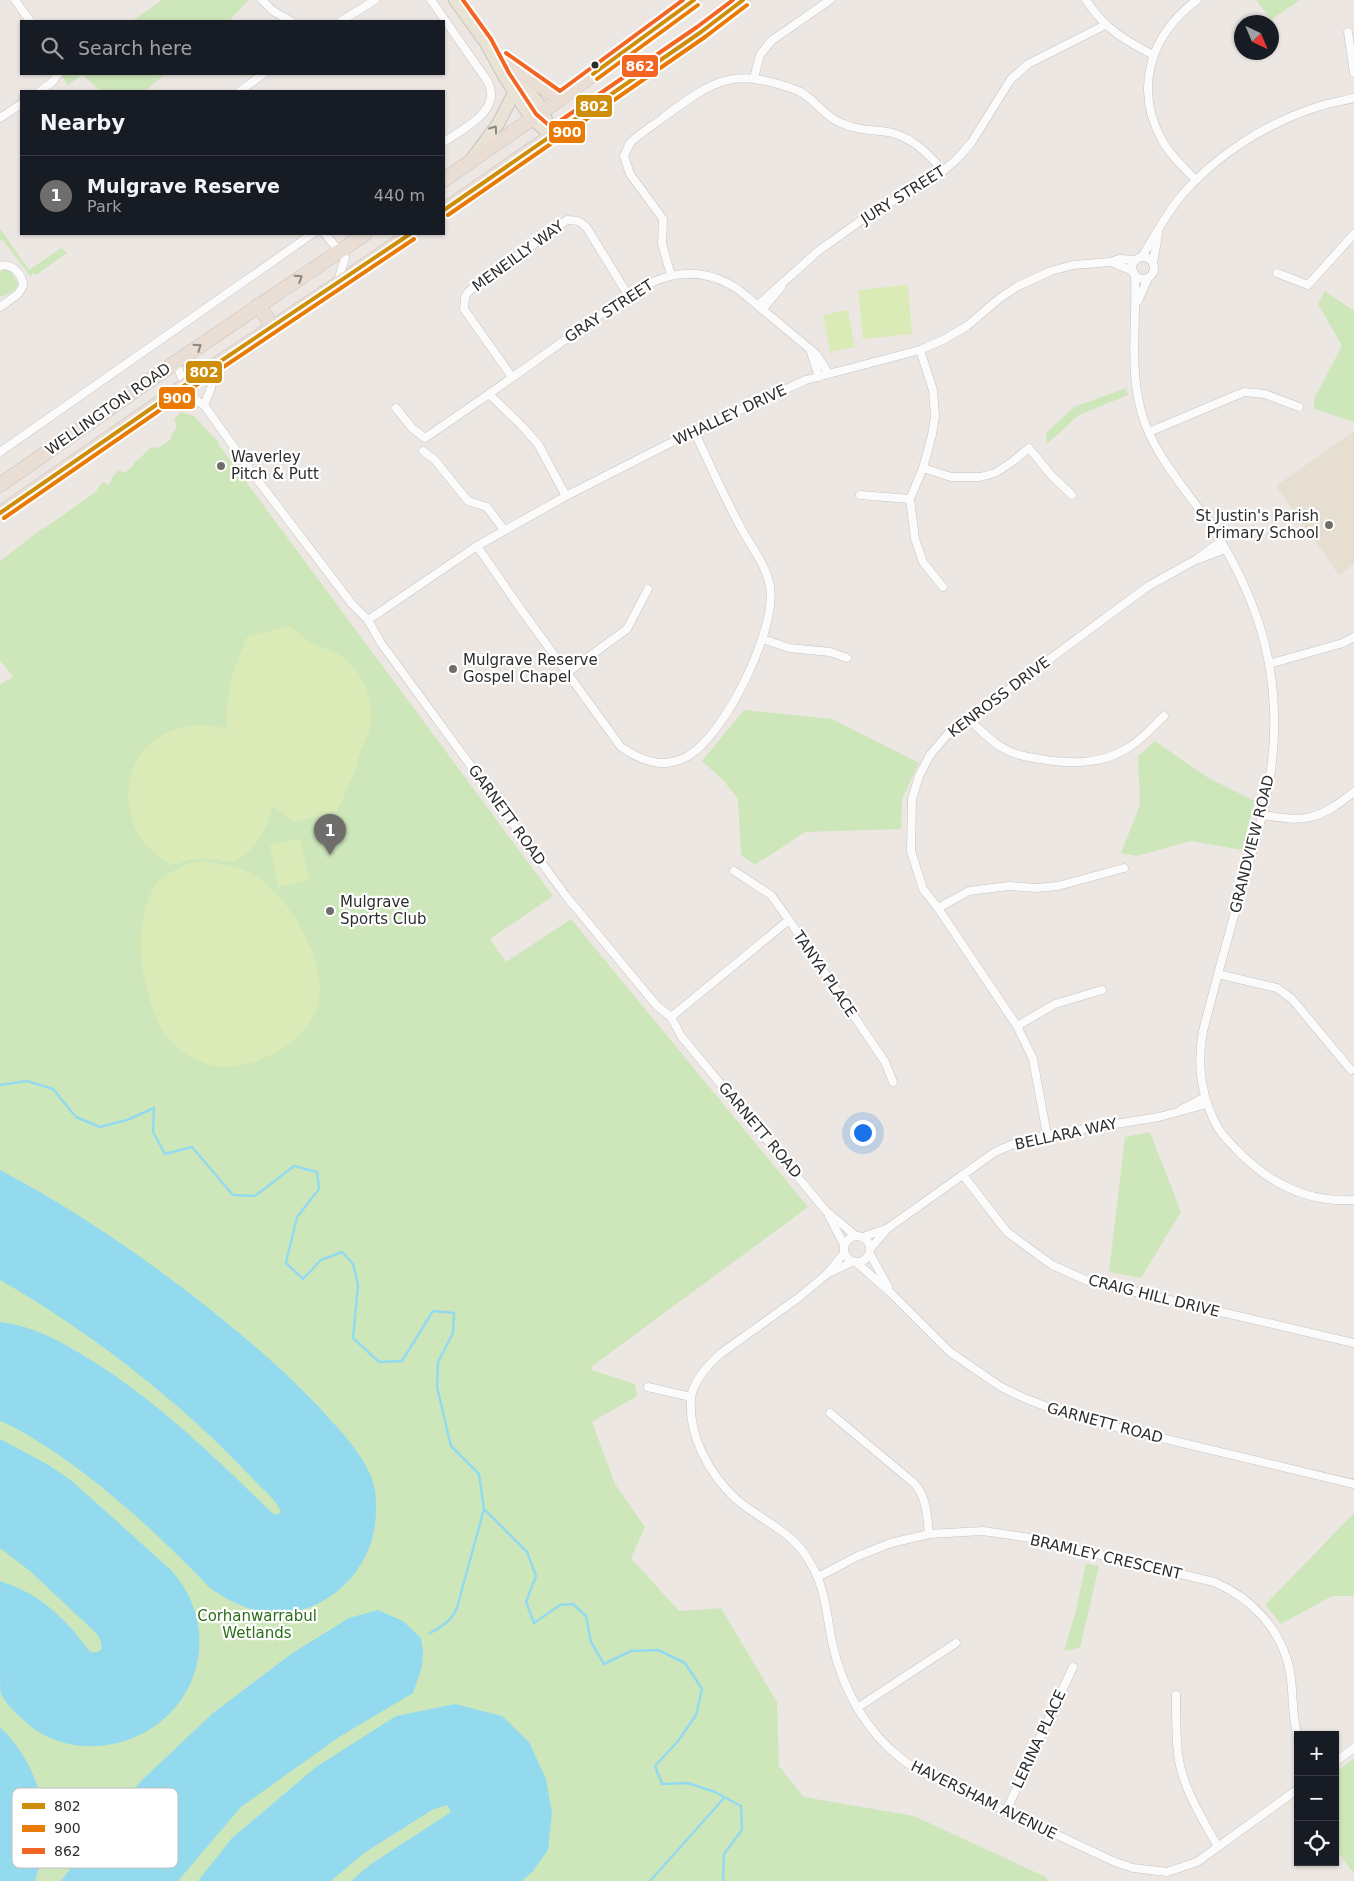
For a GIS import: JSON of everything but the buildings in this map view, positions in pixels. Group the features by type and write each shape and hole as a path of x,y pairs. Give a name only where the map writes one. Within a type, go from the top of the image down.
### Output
{"highway":[{"path":"445,179 560,99 694,0"},
{"path":"445,209 701,32 743,0"},
{"path":"508,64 560,99"},
{"name":"WELLINGTON ROAD","path":"0,485 258,305 364,235"},
{"name":"WELLINGTON ROAD","path":"0,513 185,385 409,235"},
{"path":"258,305 273,327"}],"main road":[{"path":"455,0 486,43 514,93 537,114"},
{"path":"486,43 508,64 550,135"},
{"path":"469,162 498,124 514,93"}],"street":[{"path":"15,0 29,20"},
{"path":"262,0 273,11 289,20"},
{"path":"343,20 375,0"},
{"path":"431,0 445,20"},
{"path":"754,78 760,55 771,42 830,0"},
{"path":"1086,0 1105,25 1125,40 1153,54"},
{"path":"1196,180 1164,143 1157,129 1149,94 1149,76 1153,54 1163,34 1181,12 1197,0"},
{"path":"445,20 488,82 491,92 491,101 482,115 445,141"},
{"name":"JURY STREET","path":"760,307 817,252 877,210 943,171 957,159 971,142 1011,79 1028,64 1105,25"},
{"path":"1348,32 1354,73"},
{"path":"41,90 57,75"},
{"path":"241,90 261,75"},
{"path":"671,275 662,244 663,219 630,174 624,156 630,143 694,95 711,85 726,80 754,78 798,90 826,115 839,122 854,128 900,135 912,141 943,171"},
{"path":"1158,232 1153,273 1148,278 1142,279 1134,273 1133,265 1158,232 1180,198 1196,180 1236,146 1277,122 1318,106 1354,98"},
{"path":"0,118 20,105"},
{"name":"MENEILLY WAY","path":"512,377 464,309 465,297 469,291 568,220 581,222 587,228 628,295"},
{"path":"1277,273 1308,284 1354,234"},
{"name":"WELLINGTON ROAD","path":"0,452 311,235"},
{"path":"326,235 345,258 336,285"},
{"path":"1139,259 1148,258 1153,263"},
{"name":"WHALLEY DRIVE","path":"368,620 476,546 504,530 566,496 694,431 773,394 828,373 920,350 945,339 967,326 1000,298 1018,286 1051,271 1074,265 1139,259"},
{"name":"WHALLEY DRIVE","path":"1111,262 1134,273"},
{"path":"0,266 6,264 13,268 23,282 21,291 0,306"},
{"name":"GRAY STREET","path":"396,408 412,428 425,438 628,295 644,285 682,273 712,276 728,282 816,354 828,373"},
{"name":"GRANDVIEW ROAD","path":"1134,273 1137,305 1134,371 1142,412 1149,432 1161,456 1223,545 1252,602 1261,629 1273,702 1274,736 1270,777 1262,815 1218,974 1201,1044 1201,1076 1206,1101 1217,1126 1229,1141 1256,1168 1273,1181 1308,1195 1354,1200"},
{"name":"GRANDVIEW ROAD","path":"1137,305 1148,278"},
{"path":"810,349 819,377"},
{"path":"920,350 933,390 935,416 923,468 910,499 915,539 923,562 943,587"},
{"name":"GARNETT ROAD","path":"176,362 185,385 195,400 204,405 253,474 346,597 368,620 381,643 566,896 657,1006 670,1018 681,1036 826,1211 860,1236"},
{"path":"204,405 211,388 215,365"},
{"path":"1149,432 1244,392 1265,394 1299,407"},
{"path":"489,394 538,444 566,496"},
{"path":"476,546 621,747 637,758 652,763 667,763 688,757 703,745 736,701 763,638 770,608 770,587 763,567 740,525 694,431"},
{"path":"923,468 951,478 980,476 995,473 1029,448 1051,475 1072,495"},
{"path":"423,451 435,460 468,501 487,507 504,530"},
{"path":"860,495 910,499"},
{"name":"KENROSS DRIVE","path":"1047,1135 1033,1059 1017,1026 938,908 923,889 911,851 912,798 919,776 930,755 947,735 1147,587 1223,545"},
{"path":"568,672 626,628 648,589"},
{"path":"1268,664 1343,643 1354,637"},
{"path":"763,638 789,648 830,652 847,658"},
{"path":"968,718 1002,748 1019,755 1066,763 1086,763 1127,749 1144,736 1164,716"},
{"path":"1262,815 1285,818 1310,817 1333,807 1354,792"},
{"path":"938,908 969,892 1009,886 1036,888 1058,886 1124,868"},
{"path":"734,872 771,895 789,920"},
{"name":"TANYA PLACE","path":"670,1018 789,920 885,1062 893,1082"},
{"path":"1218,974 1276,988 1292,1000 1351,1070"},
{"path":"1017,1026 1055,1004 1102,990"},
{"name":"BELLARA WAY","path":"870,1251 888,1228 995,1152 1016,1143 1047,1135 1159,1117 1193,1109 1206,1101"},
{"name":"CRAIG HILL DRIVE","path":"962,1175 1007,1232 1052,1265 1088,1281 1354,1343"},
{"name":"GARNETT ROAD","path":"826,1211 844,1249"},
{"name":"BELLARA WAY","path":"860,1236 888,1228"},
{"path":"860,1236 870,1243 870,1251 865,1260 854,1262 844,1249 849,1239 860,1236"},
{"name":"HAVERSHAM AVENUE","path":"827,1274 844,1249"},
{"name":"GARNETT ROAD","path":"870,1251 891,1293"},
{"name":"GARNETT ROAD","path":"854,1262 891,1293 950,1352 1001,1386 1047,1408 1074,1417 1354,1484"},
{"name":"HAVERSHAM AVENUE","path":"854,1262 827,1274 798,1298 720,1354 709,1364 700,1377 691,1397 693,1425 701,1451 707,1461 737,1499 803,1549 818,1577 833,1648 846,1688 876,1736 904,1761 933,1777 1115,1862 1133,1868 1167,1872 1197,1862 1294,1792"},
{"path":"648,1387 691,1397"},
{"path":"830,1413 915,1484 926,1504 929,1534"},
{"name":"BRAMLEY CRESCENT","path":"818,1577 858,1556 891,1543 929,1534 984,1531 1007,1534 1214,1582 1230,1589 1258,1610 1279,1639 1290,1672 1296,1731"},
{"path":"857,1708 956,1643"},
{"name":"LERINA PLACE","path":"1006,1811 1073,1667"},
{"path":"1176,1695 1178,1755 1185,1782 1192,1800 1218,1847"},
{"path":"1339,1759 1354,1748"},
{"path":"1166,1881 1167,1872"}],"shaded area":[{"name":"St Justin's Parish Primary School","path":"1354,431 1354,564 1339,575 1276,486"}],"green space":[{"path":"162,0 248,0 230,20 133,20"},
{"path":"1256,0 1300,0 1278,15 1267,15"},
{"path":"62,75 82,75 68,85"},
{"path":"82,75 165,75 145,90 100,90"},
{"path":"0,228 29,270 61,248 67,253 36,275 34,273 30,276 3,240 0,241"},
{"path":"5,269 11,272 18,284 14,291 2,297 0,296 0,272"},
{"path":"908,285 912,334 863,339 858,290"},
{"path":"1325,291 1354,311 1354,422 1314,409 1314,399 1342,346 1318,304"},
{"path":"848,310 855,347 830,352 823,315"},
{"path":"1126,388 1128,395 1079,415 1047,444 1046,433 1074,407"},
{"name":"Corhanwarrabul Wetlands","path":"181,412 194,416 219,443 553,896 490,939 506,962 571,919 808,1207 591,1367 592,1370 635,1384 637,1396 592,1422 615,1484 645,1527 631,1558 679,1611 721,1608 777,1702 779,1766 804,1797 914,1816 1046,1877 1048,1881 0,1881 0,684 13,677 0,660 0,561 40,530 97,491 101,483 105,482 107,485 111,482 111,479 118,470 124,473 152,447 158,448 171,439 177,427 174,420"},
{"path":"289,626 307,640 344,658 358,673 368,692 371,712 370,729 357,766 337,811 294,822 273,806 258,841 244,856 227,862 215,859 200,859 172,864 166,861 152,851 136,830 129,805 129,784 134,766 143,751 156,739 172,731 189,726 208,725 227,729 226,709 230,693 230,682 247,637"},
{"path":"744,710 832,719 919,763 902,799 901,829 805,832 755,865 741,855 738,799 723,780 702,761"},
{"path":"1155,741 1207,777 1255,801 1242,850 1191,841 1137,856 1121,853 1140,805 1138,756"},
{"path":"300,839 309,880 278,887 270,845"},
{"path":"206,861 250,873 274,891 285,904 304,934 312,951 320,984 319,1000 314,1015 299,1035 274,1053 260,1060 238,1066 223,1067 207,1064 176,1046 160,1026 148,996 143,974 141,954 142,926 153,890 160,880 184,865"},
{"path":"1150,1132 1181,1212 1141,1278 1109,1272 1125,1137"},
{"path":"1354,1513 1354,1596 1332,1596 1281,1624 1265,1605"},
{"path":"1086,1563 1099,1566 1080,1648 1064,1651 1076,1610"},
{"path":"1354,1759 1354,1874 1339,1853 1339,1769"}],"water":[{"path":"0,1170 104,1232 154,1266 202,1303 305,1392 359,1454 372,1478 375,1491 375,1524 371,1543 363,1561 351,1578 337,1591 321,1602 303,1610 283,1613 263,1612 234,1603 209,1587 172,1549 113,1496 50,1449 20,1430 0,1421 0,1322 24,1327 58,1341 116,1376 185,1431 271,1512 277,1515 281,1512 272,1498 224,1449 164,1395 100,1345 0,1280"},
{"path":"0,1439 47,1464 72,1481 171,1570 189,1597 198,1625 199,1653 192,1680 177,1705 157,1725 130,1739 99,1746 80,1746 53,1739 36,1731 29,1725 10,1707 1,1694 0,1581 30,1594 47,1605 71,1628 91,1652 99,1651 102,1646 100,1638 95,1632 31,1572 0,1548"},
{"path":"378,1610 403,1621 421,1638 423,1651 422,1667 413,1693 339,1737 241,1807 178,1881 61,1881 71,1868 178,1868 178,1788 135,1788 213,1713 291,1654 349,1618"},
{"path":"455,1704 502,1716 529,1742 546,1779 552,1813 548,1850 533,1871 522,1881 351,1881 371,1864 451,1812 447,1805 432,1810 364,1853 331,1881 198,1881 232,1838 316,1767 396,1716"},
{"path":"0,1727 22,1755 38,1788 12,1788 12,1868 39,1868 35,1881 0,1881"}],"waterway":[{"path":"0,1085 27,1081 53,1089 76,1117 100,1127 127,1120 154,1108 153,1132 165,1154 192,1147 233,1195 255,1196 294,1166 317,1172 319,1189 297,1217 286,1263 303,1279 321,1260 342,1252 353,1264 358,1285 353,1338 379,1362 402,1361 433,1311 454,1313 453,1333 438,1362 437,1387 451,1446 479,1474 484,1509 527,1552 536,1576 526,1602 534,1623 560,1605 573,1604 586,1616 591,1642 604,1664 631,1651 658,1650 685,1663 702,1689 696,1715 678,1741 655,1766 662,1784 688,1783 715,1792 741,1806 742,1830 724,1854 723,1881"},
{"path":"430,1633 446,1623 457,1608 484,1509"},
{"path":"650,1881 725,1797"}],"transit line":[{"name":"862","path":"463,0 491,39 509,73 536,114 551,127 697,27 733,0"},
{"name":"862","path":"506,53 560,91 683,0"},
{"name":"802","path":"593,74 694,0"},
{"name":"802","path":"445,209 701,32 743,0"},
{"name":"900","path":"597,79 698,5"},
{"name":"900","path":"448,215 705,37 747,5"},
{"name":"802","path":"0,513 185,385 409,235"},
{"name":"900","path":"4,518 189,390 414,239"}],"place":[{"name":"Waverley Pitch & Putt","path":"221,466"},
{"name":"St Justin's Parish Primary School","path":"1329,525"},
{"name":"Mulgrave Reserve Gospel Chapel","path":"453,669"},
{"name":"Mulgrave Reserve","path":"330,855"},
{"name":"Mulgrave Sports Club","path":"330,911"}]}
